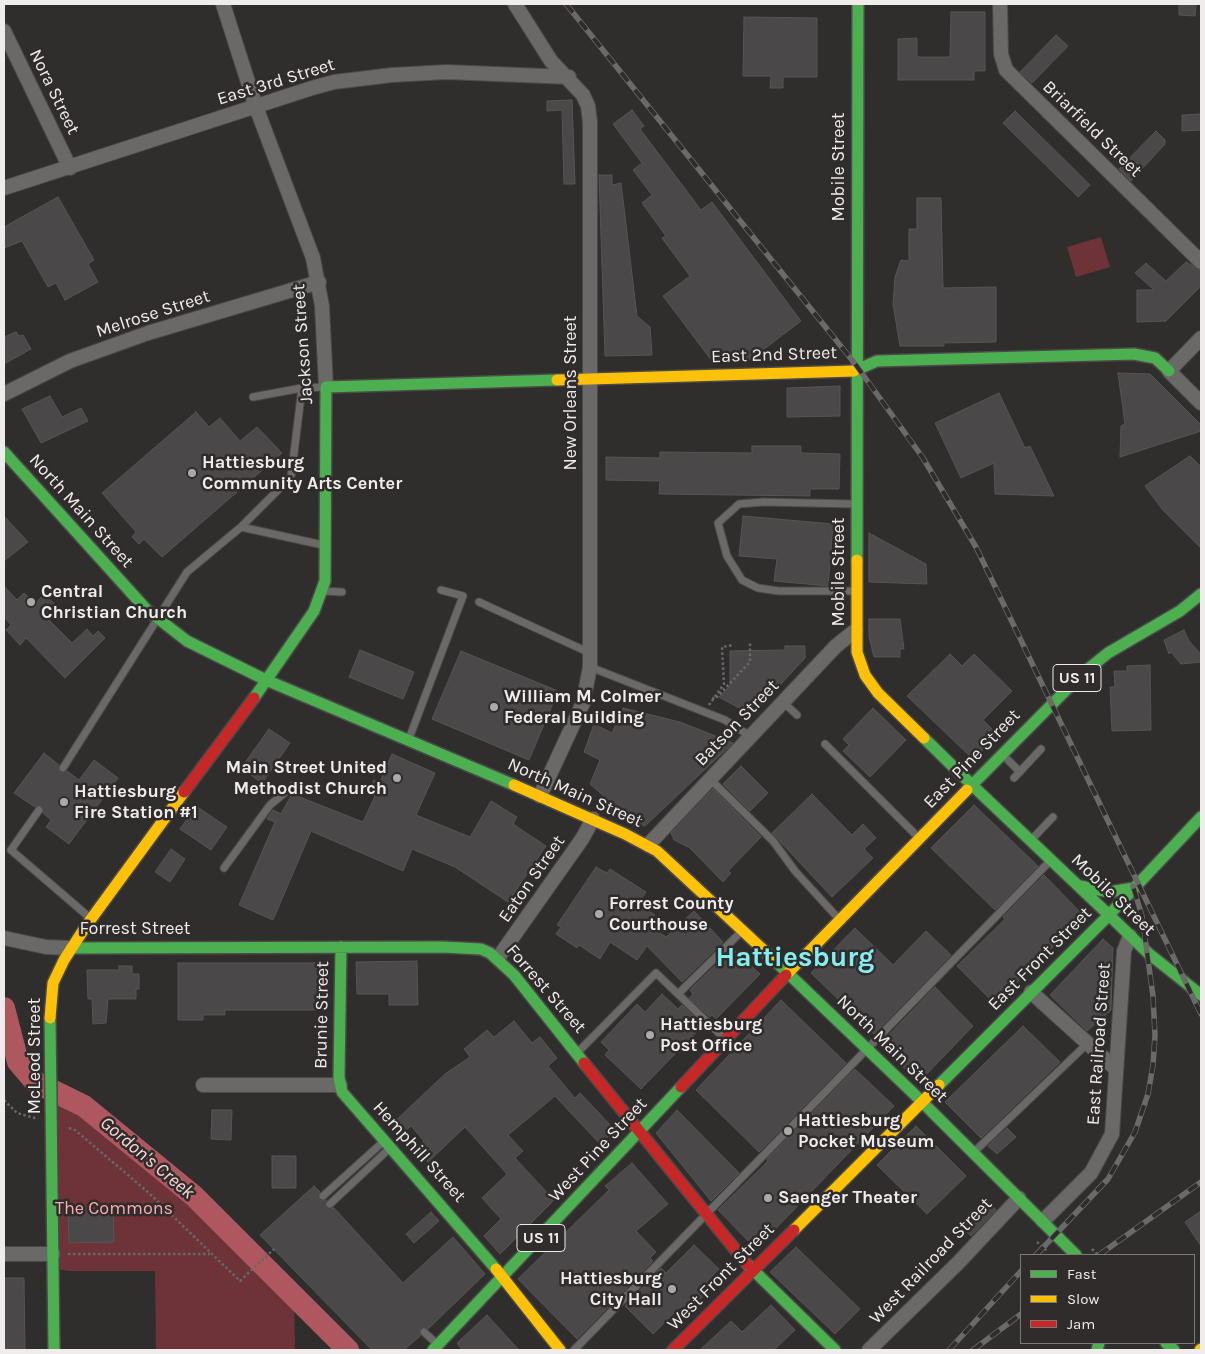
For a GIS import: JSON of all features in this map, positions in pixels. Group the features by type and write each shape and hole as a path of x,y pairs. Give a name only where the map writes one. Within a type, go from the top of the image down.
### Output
{"main road":[{"name":"Mobile Street","path":"858,4 856,630 861,664 872,694 1031,840 1154,958 1201,995"},
{"name":"East 2nd Street","path":"326,387 856,371 878,361 1134,354 1154,358 1169,371"},
{"name":"Jackson Street","path":"266,680 307,622 325,581 326,387"},
{"name":"North Main Street","path":"4,452 158,620 204,651 266,680 409,739 593,819 648,845 666,858 922,1101 1075,1254"},
{"name":"East Pine Street","path":"788,973 1057,698 1095,663 1142,632 1180,611 1201,594"},
{"name":"McLeod Street","path":"54,1350 59,1254 53,1123 51,994 57,973 91,919 266,680"},
{"name":"East Front Street","path":"922,1101 1109,915 1201,817"},
{"path":"1080,886 1119,892 1134,888"},
{"name":"Forrest Street","path":"71,948 341,947 481,949 498,958 751,1270 835,1350"},
{"name":"Brunie Street","path":"340,1084 341,947"},
{"name":"West Pine Street","path":"436,1348 788,973"},
{"name":"Hemphill Street","path":"340,1084 347,1100 490,1260 502,1279 560,1350"},
{"name":"West Front Street","path":"673,1350 922,1101"}],"street":[{"name":"Jackson Street","path":"223,4 256,107 305,234 319,282 326,387"},
{"name":"New Orleans Street","path":"515,4 552,61 569,77 586,100 590,122 590,660 583,703 540,796"},
{"name":"Briarfield Street","path":"1000,4 1000,54 1006,70 1201,262"},
{"name":"Nora Street","path":"4,31 70,168"},
{"name":"East 3rd Street","path":"4,188 327,84 392,75 472,71 569,77"},
{"name":"Melrose Street","path":"4,394 70,361 148,333 319,282"},
{"path":"1201,338 1169,371 1201,403"},
{"name":"Batson Street","path":"648,845 709,778 836,646 856,630"},
{"name":"Eaton Street","path":"498,958 565,864 593,819"},
{"name":"East Railroad Street","path":"1043,1221 1091,1173 1108,1146 1113,1129 1124,951 1130,936"},
{"name":"Forrest Street","path":"7,939 46,946 71,948"},
{"path":"1031,992 1116,1069"},
{"path":"202,1084 340,1084"},
{"name":"West Railroad Street","path":"869,1350 958,1263 1019,1198"},
{"path":"4,1254 59,1254"}],"lane":[{"path":"253,397 302,388 326,387"},
{"path":"63,768 187,572 241,527 290,477 302,388"},
{"path":"856,504 739,504 718,523 727,556 742,580 758,588 779,592 856,591"},
{"path":"241,527 326,545"},
{"path":"409,739 462,596 440,590"},
{"path":"322,591 342,592"},
{"path":"479,602 590,660 725,720 750,736"},
{"path":"783,702 797,715"},
{"path":"825,744 919,838"},
{"path":"1014,778 1041,749"},
{"path":"1002,754 1020,772"},
{"path":"709,778 773,841 799,876 840,920"},
{"path":"224,868 270,805 294,786"},
{"path":"39,810 11,850 91,919"},
{"path":"1031,840 1053,817"},
{"path":"574,1350 1051,860"},
{"path":"678,994 743,930"},
{"path":"577,1054 656,973 726,1040"},
{"path":"973,1152 1087,1044"},
{"path":"323,1196 387,1144"},
{"path":"330,1204 387,1144"},
{"path":"424,1332 436,1348"}],"path":[{"path":"712,698 715,699 750,662 750,643"},
{"path":"706,712 712,698 724,684 722,647 733,645"},
{"path":"4,1100 17,1113 75,1130 149,1193 240,1281 274,1249"},
{"path":"59,1254 211,1254"}],"green space":[{"path":"1101,237 1110,267 1076,277 1067,247"},
{"name":"The Commons","path":"51,1090 84,1106 194,1196 294,1296 295,1350 156,1350 155,1271 71,1271 54,1269"}],"building":[{"path":"1179,4 1196,4 1195,16 1179,15"},
{"path":"951,12 985,12 985,71 974,71 974,80 898,80 898,39 917,38 917,57 950,57"},
{"path":"744,17 817,18 817,77 783,77 783,88 770,88 771,76 743,76"},
{"path":"1056,35 1068,46 1032,83 1020,72"},
{"path":"572,100 575,184 564,184 562,110 547,111 547,101"},
{"path":"632,110 644,126 640,129 701,210 712,202 801,321 751,359 712,361 663,296 690,276 662,238 666,236 642,203 652,195 633,170 642,163 613,124"},
{"path":"1015,111 1090,185 1078,197 1003,123"},
{"path":"1201,114 1201,130 1182,131 1182,115"},
{"path":"1156,131 1165,140 1165,144 1131,181 1119,169"},
{"path":"599,175 612,175 612,185 621,183 637,316 650,327 652,355 605,356"},
{"path":"58,197 94,260 88,264 98,282 65,300 56,283 48,287 22,241 4,248 4,227"},
{"path":"917,198 941,198 943,288 996,287 996,342 944,343 944,346 900,346 893,304 895,277 901,260 909,261 909,229 917,229"},
{"path":"1186,262 1201,271 1201,286 1166,321 1137,322 1137,290 1154,290 1135,273 1146,263 1166,281"},
{"path":"16,332 19,336 23,335 31,349 4,364 4,337"},
{"path":"1118,373 1150,374 1201,425 1201,431 1120,457 1121,426 1125,424"},
{"path":"840,386 840,416 787,417 787,388"},
{"path":"999,393 1025,448 1030,446 1054,496 995,494 994,463 961,478 935,423"},
{"path":"50,396 62,417 81,408 88,421 41,443 22,409"},
{"name":"Hattiesburg Community Arts Center","path":"196,412 209,427 220,418 240,441 257,427 282,453 162,557 144,539 139,544 132,537 136,532 102,493"},
{"path":"752,446 801,446 801,453 840,454 839,489 810,489 810,496 659,494 660,481 606,480 606,457 660,458 660,452 752,453"},
{"path":"1190,456 1201,467 1201,548 1162,509 1145,486"},
{"path":"4,516 28,542 4,561"},
{"path":"743,516 833,524 828,586 774,581 777,559 739,556"},
{"path":"869,533 926,564 927,584 869,582"},
{"path":"4,586 17,600 24,593 35,604 44,594 59,608 48,619 72,643 87,629 93,636 98,631 105,638 65,678 26,638 20,645 6,630 11,625 4,617"},
{"path":"869,619 900,619 904,649 900,649 900,657 874,657 869,637"},
{"path":"1184,630 1189,641 1201,654 1201,662 1181,664 1171,652 1169,654 1164,640"},
{"path":"785,646 805,646 805,658 752,715 719,697 730,686 730,651 785,650"},
{"path":"360,650 414,672 403,699 349,677"},
{"name":"William M. Colmer Federal Building","path":"461,651 558,691 529,760 432,719"},
{"path":"950,654 962,666 974,654 1012,691 983,720 998,735 973,759 907,696"},
{"path":"1150,665 1151,730 1112,731 1110,687 1115,687 1114,671 1127,671 1127,666"},
{"path":"623,708 680,722 733,743 645,826 598,807 606,798 590,784 600,760 584,752 594,724 612,733"},
{"path":"873,708 906,740 870,777 843,751 849,745 843,739"},
{"path":"269,729 290,743 262,783 241,768"},
{"name":"Hattiesburg Fire Station #1","path":"44,753 59,765 60,772 67,771 79,780 94,760 118,778 69,844 46,827 51,820 43,813 42,806 35,807 14,793"},
{"path":"392,754 435,773 416,815 470,837 491,801 517,817 513,824 546,846 508,902 455,867 412,849 403,871 311,831 273,920 239,905 275,822 267,819 273,810 281,814 292,794 363,822 375,796 368,793 374,780 380,782"},
{"path":"741,766 768,793 750,811 723,784"},
{"path":"713,789 761,837 728,871 731,873 723,882 690,848 674,840 671,833"},
{"path":"812,794 852,835 863,824 876,838 864,849 873,858 832,897 772,833"},
{"path":"974,805 1038,866 995,910 931,848"},
{"path":"196,806 227,827 211,850 180,829"},
{"path":"171,849 185,859 170,882 155,872"},
{"name":"Forrest County Courthouse","path":"596,867 607,873 610,869 646,892 638,904 655,915 648,925 666,937 694,911 723,942 682,982 647,946 637,960 610,942 600,959 579,945 577,948 556,934 561,927 557,925"},
{"path":"1044,875 1084,916 995,1004 957,966 1005,919 1003,917"},
{"path":"855,928 893,965 926,931 951,955 874,1034 811,973"},
{"path":"1103,939 1113,948 1111,1010 1087,1031 1050,995"},
{"path":"731,950 735,951 760,974 716,1019 712,1015 710,1017 689,998 693,994 690,990"},
{"path":"417,961 418,1005 389,1005 389,994 357,994 356,962"},
{"path":"178,963 321,963 321,1010 225,1010 225,1015 203,1015 203,1020 178,1020"},
{"path":"119,966 132,966 132,974 139,974 139,989 136,989 136,999 108,999 106,1023 93,1024 92,999 88,999 87,970 119,970"},
{"path":"935,987 973,1026 919,1082 881,1046 882,1042"},
{"name":"Hattiesburg Post Office","path":"662,994 678,1009 682,1005 703,1025 641,1089 605,1055 609,1050 601,1042 637,1004 645,1012"},
{"path":"781,1000 846,1063 759,1152 696,1090"},
{"path":"514,1021 532,1043 540,1037 557,1058 548,1066 575,1098 580,1093 615,1130 600,1144 555,1096 508,1135 523,1151 515,1158 554,1200 500,1254 484,1236 501,1219 482,1198 507,1174 465,1127 428,1162 415,1149 424,1141 411,1126 402,1134 392,1124 445,1074 470,1057 464,1049 487,1030 494,1037"},
{"path":"1023,1026 1060,1062 981,1138 945,1102"},
{"path":"854,1070 894,1106 756,1249 718,1210 768,1161 767,1159"},
{"path":"212,1110 232,1110 231,1140 211,1139"},
{"path":"677,1110 739,1173 711,1201 656,1133"},
{"path":"916,1126 966,1176 927,1214 877,1165"},
{"path":"1007,1128 1016,1137 997,1154 988,1146"},
{"path":"272,1156 296,1156 296,1188 272,1188"},
{"path":"632,1163 668,1204 636,1231 656,1252 650,1258 653,1261 577,1339 518,1279 609,1190 605,1186"},
{"path":"314,1186 320,1192 319,1200 327,1200 326,1207 334,1208 403,1283 453,1237 485,1274 428,1329 420,1328 420,1336 404,1350 372,1350 260,1235"},
{"path":"987,1200 996,1210 971,1236 961,1227"},
{"path":"113,1209 114,1242 69,1243 68,1210"},
{"path":"1201,1211 1201,1246 1185,1222"},
{"path":"431,1212 439,1221 414,1243 406,1234"},
{"name":"Hattiesburg City Hall","path":"694,1245 719,1269 703,1286 708,1291 686,1314 680,1307 653,1334 625,1306 661,1268 666,1273"},
{"path":"796,1247 860,1309 835,1334 770,1272"},
{"path":"4,1278 24,1278 25,1350 4,1350"},
{"path":"771,1305 795,1330 774,1350 700,1350 731,1321 742,1332"},
{"path":"487,1315 519,1350 462,1350 457,1343"}],"waterway":[{"name":"Gordon's Creek","path":"4,1008 18,1062 35,1082 84,1106 194,1196 348,1350"}],"railway":[{"path":"566,4 856,365 923,458 976,547 1201,1014"},
{"path":"1037,1254 1108,1179 1135,1132 1148,1094 1153,1065 1155,1035 1153,996 1142,916 1133,886"},
{"path":"1100,1254 1201,1182"},
{"path":"949,1350 1020,1272"},
{"path":"973,1350 1020,1315"}],"traffic: fast":[{"path":"857,560 858,4"},
{"path":"854,371 877,361 1134,354 1155,358 1169,371"},
{"path":"254,698 314,611 325,581 326,387 557,380"},
{"path":"4,452 146,609 187,641 266,680 514,785"},
{"path":"967,790 1082,674 1108,653 1180,611 1201,594"},
{"path":"924,738 972,785"},
{"path":"939,1085 1109,915 972,785"},
{"path":"1201,817 1109,915 1148,953 1201,995"},
{"path":"1080,886 1109,892 1134,888"},
{"path":"341,947 339,1077 342,1092 496,1269"},
{"path":"71,948 442,947 481,949 490,953 514,975 584,1063"},
{"path":"771,957 911,1091 1075,1254"},
{"path":"50,1018 54,1350"},
{"path":"433,1350 681,1087"},
{"path":"747,1264 835,1350"},
{"path":"1097,1350 1099,1344"},
{"path":"1167,1344 1174,1350"}],"traffic: slow":[{"path":"557,380 854,371"},
{"path":"857,560 857,652 865,675 878,693 924,738"},
{"path":"514,785 625,834 657,851 771,957"},
{"path":"786,975 967,790"},
{"path":"50,1018 53,983 64,960 86,926 184,792"},
{"path":"794,1230 939,1085"},
{"path":"496,1269 560,1350"}],"traffic: jam":[{"path":"184,792 254,698"},
{"path":"681,1087 786,975"},
{"path":"584,1063 747,1264"},
{"path":"673,1350 794,1230"}],"place":[{"name":"Hattiesburg Community Arts Center","path":"192,473"},
{"name":"Central Christian Church","path":"31,602"},
{"name":"William M. Colmer Federal Building","path":"494,707"},
{"name":"Main Street United Methodist Church","path":"397,778"},
{"name":"Hattiesburg Fire Station #1","path":"64,802"},
{"name":"Forrest County Courthouse","path":"599,914"},
{"name":"Hattiesburg Post Office","path":"650,1035"},
{"name":"Hattiesburg Pocket Museum","path":"788,1131"},
{"name":"Saenger Theater","path":"768,1198"},
{"name":"Hattiesburg City Hall","path":"672,1289"}],"district":[{"name":"Hattiesburg","path":"795,958"}]}
